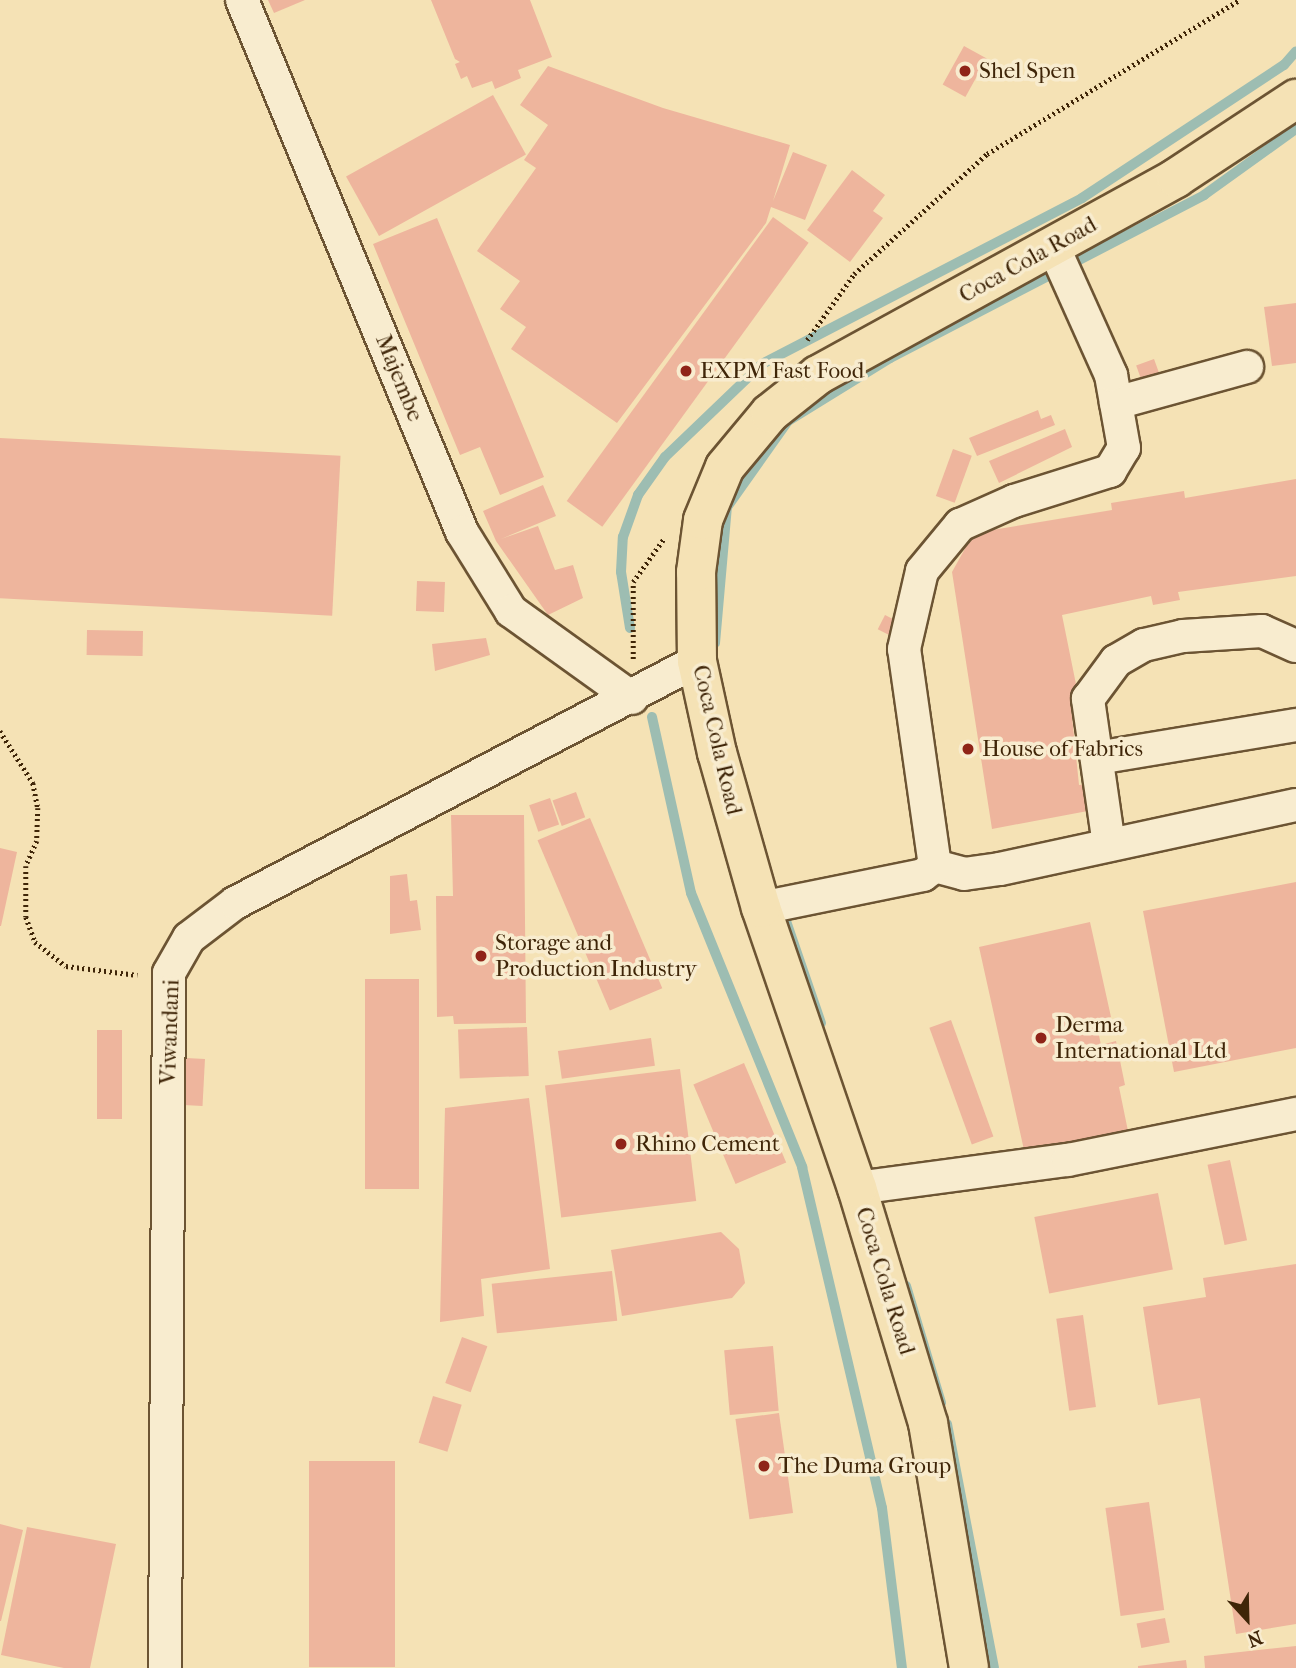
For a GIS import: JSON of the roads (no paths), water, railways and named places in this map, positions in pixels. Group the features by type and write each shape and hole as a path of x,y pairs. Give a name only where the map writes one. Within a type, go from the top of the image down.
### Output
{"main road":[{"name":"Coca Cola Road","path":"969,1668 928,1423 857,1188 761,908 717,753 697,662 696,572 703,520 724,467 770,413 818,375 1177,178 1296,99"}],"street":[{"name":"Majembe","path":"242,0 462,532 511,611 632,698"},
{"path":"935,866 904,649 922,571 960,525 1014,501 1110,471 1124,447 1111,374 1052,246"},
{"path":"1116,404 1247,368"},
{"path":"1109,845 1088,699 1116,661 1144,645 1183,636 1262,631 1296,646"},
{"name":"Viwandani","path":"165,1668 169,972 189,938 235,903 697,662"},
{"path":"1097,758 1296,725"},
{"path":"935,866 964,874 1296,805"},
{"path":"761,908 923,875 935,866"},
{"path":"857,1188 1068,1160 1296,1114"}],"waterway":[{"path":"630,628 621,572 623,537 638,495 665,457 762,364 1082,198 1284,65 1296,51"},
{"path":"715,643 727,507 788,421 890,358 1204,195 1296,129"},
{"path":"652,717 691,893 802,1167 882,1508 902,1668"},
{"path":"785,918 821,1023"},
{"path":"906,1286 941,1403"},
{"path":"947,1424 994,1668"}],"place":[{"name":"Shel Spen","path":"965,71"},
{"name":"EXPM Fast Food","path":"686,371"},
{"name":"House of Fabrics","path":"968,749"},
{"name":"Storage and Production Industry","path":"481,956"},
{"name":"Derma International Ltd","path":"1041,1038"},
{"name":"Rhino Cement","path":"621,1144"},
{"name":"The Duma Group","path":"764,1466"}]}
